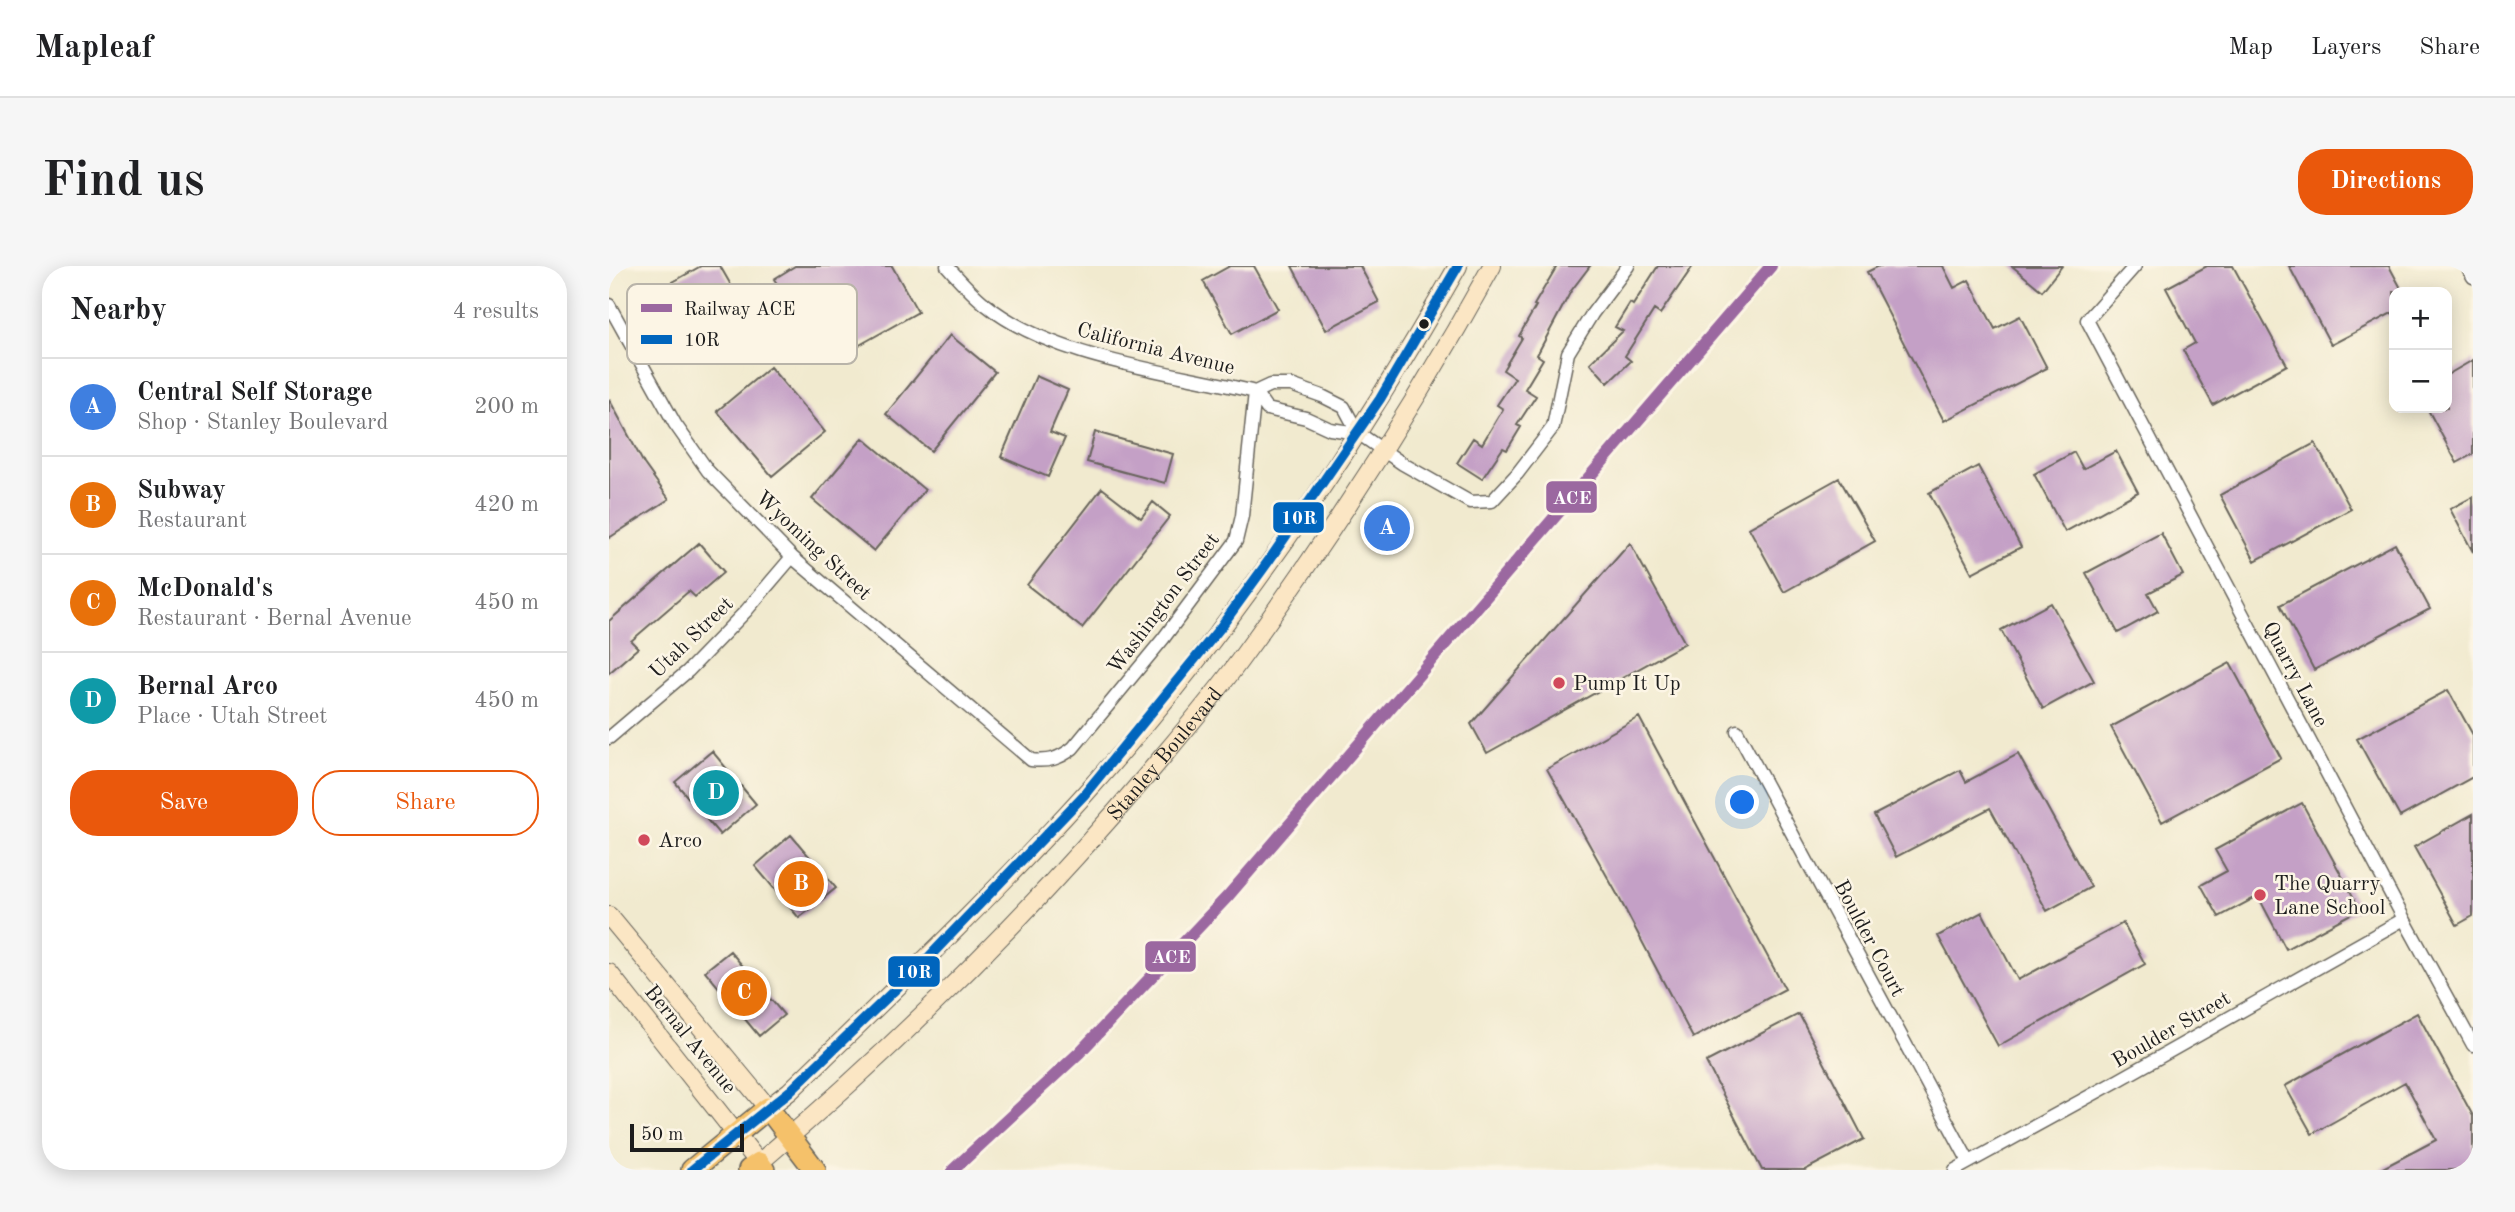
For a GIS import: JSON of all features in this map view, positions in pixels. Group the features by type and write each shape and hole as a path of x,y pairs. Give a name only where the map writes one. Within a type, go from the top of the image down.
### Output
{"main road":[{"name":"Stanley Boulevard","path":"692,1170 790,1091 929,957 1084,795 1220,628 1358,433 1458,266"},
{"name":"Stanley Boulevard","path":"757,1168 961,978 1111,818 1239,662 1383,449 1452,340 1492,266"},
{"name":"Bernal Avenue","path":"609,916 768,1108"},
{"name":"Bernal Avenue","path":"609,973 737,1133 757,1168"},
{"path":"768,1108 815,1170"}],"street":[{"name":"California Avenue","path":"947,266 985,304 1024,329 1081,352 1255,392 1270,384 1291,385 1344,407 1358,433"},
{"name":"California Avenue","path":"1255,392 1267,409 1306,418 1330,429 1358,433 1469,502 1492,501 1517,474 1553,427 1568,353 1592,314 1628,266"},
{"name":"Quarry Lane","path":"2135,266 2087,320 2473,1045"},
{"path":"2467,266 2473,277"},
{"name":"Wyoming Street","path":"609,305 627,337"},
{"name":"Wyoming Street","path":"642,364 675,424 708,471 792,557 1031,760 1047,762"},
{"name":"Washington Street","path":"1047,762 1063,756 1073,748 1163,639 1235,541 1242,516 1255,392"},
{"name":"Utah Street","path":"609,738 688,671 746,611 792,557"},
{"name":"Boulder Court","path":"1737,732 1969,1162"},
{"name":"Boulder Street","path":"1955,1170 2404,919"}],"building":[{"path":"701,266 720,266 730,284 670,284"},
{"path":"795,266 892,266 918,312 857,346 857,284 777,284 774,279"},
{"path":"1230,266 1254,266 1278,309 1232,334 1203,281"},
{"path":"1292,266 1360,266 1379,302 1326,330"},
{"path":"1557,266 1590,266 1571,291 1537,355 1543,359 1525,389 1536,396 1517,425 1521,427 1507,450 1503,448 1482,479 1457,463 1473,438 1482,444 1503,409 1497,405 1515,378 1503,370 1522,338 1519,336 1536,306 1534,305"},
{"path":"1658,266 1693,266 1660,314 1654,310 1625,356 1631,361 1608,383 1590,363 1623,331 1615,327"},
{"path":"1879,266 1943,266 1954,288 1969,280 1995,329 2020,316 2047,368 1944,421 1867,272"},
{"path":"2012,266 2062,266 2042,291"},
{"path":"2207,266 2233,266 2287,365 2213,405 2183,350 2195,343 2166,288"},
{"path":"2289,266 2389,266 2400,287 2389,287 2389,315 2331,345"},
{"path":"950,335 995,372 931,451 886,414"},
{"path":"2473,360 2473,454 2457,463 2430,413 2452,413 2452,372"},
{"path":"770,367 825,432 772,476 717,411"},
{"path":"1036,376 1068,390 1050,432 1065,438 1048,477 1001,457"},
{"path":"609,399 644,464 669,499 609,538"},
{"path":"1095,432 1173,454 1165,483 1087,462"},
{"path":"863,438 925,490 874,551 812,499"},
{"path":"2315,443 2351,509 2255,561 2220,495"},
{"path":"2116,451 2138,492 2065,532 2034,474 2074,452 2083,469"},
{"path":"1978,466 2021,547 1972,573 1929,493"},
{"path":"1839,478 1875,541 1784,592 1749,528"},
{"path":"1102,488 1141,518 1153,502 1170,516 1082,628 1027,585"},
{"path":"2473,497 2473,552 2450,509"},
{"path":"2161,533 2183,575 2148,593 2158,611 2118,633 2086,573"},
{"path":"699,543 724,572 695,597 689,591 631,641 638,648 609,673 609,621"},
{"name":"Pump It Up","path":"1630,543 1685,643 1487,753 1471,724"},
{"path":"2395,544 2430,609 2314,670 2280,605"},
{"path":"2051,603 2094,681 2043,709 2001,630"},
{"path":"2230,663 2281,758 2162,822 2111,727"},
{"path":"2448,690 2473,735 2473,777 2400,817 2357,739"},
{"path":"1639,717 1785,989 1693,1038 1547,769"},
{"path":"712,751 756,804 720,835 675,782"},
{"path":"2018,754 2091,887 2047,911 1990,808 1896,857 1874,815 1960,770 1966,782"},
{"path":"2302,803 2360,909 2286,949 2258,896 2219,917 2201,885 2227,871 2215,850"},
{"path":"2473,814 2473,916 2457,925 2414,847"},
{"path":"791,835 836,888 799,918 755,866"},
{"path":"1982,912 2018,980 2123,923 2145,964 1998,1046 1938,936"},
{"path":"730,951 784,1015 759,1036 705,971"},
{"path":"2417,1013 2473,1116 2473,1170 2379,1170 2436,1140 2405,1082 2312,1134 2285,1086"},
{"path":"1799,1014 1864,1139 1805,1170 1762,1170 1706,1062"}],"rail line":[{"name":"ACE","path":"953,1170 1079,1053 1228,896 1771,266"}],"transit line":[{"name":"10R","path":"692,1170 790,1091 929,957 1084,795 1220,628 1270,559 1380,399 1458,266"}],"place":[{"name":"Central Self Storage","path":"1387,528"},
{"name":"Pump It Up","path":"1559,683"},
{"name":"Bernal Arco","path":"716,793"},
{"name":"Arco","path":"644,840"},
{"name":"Subway","path":"801,884"},
{"name":"The Quarry Lane School","path":"2260,895"},
{"name":"McDonald's","path":"744,993"}]}
